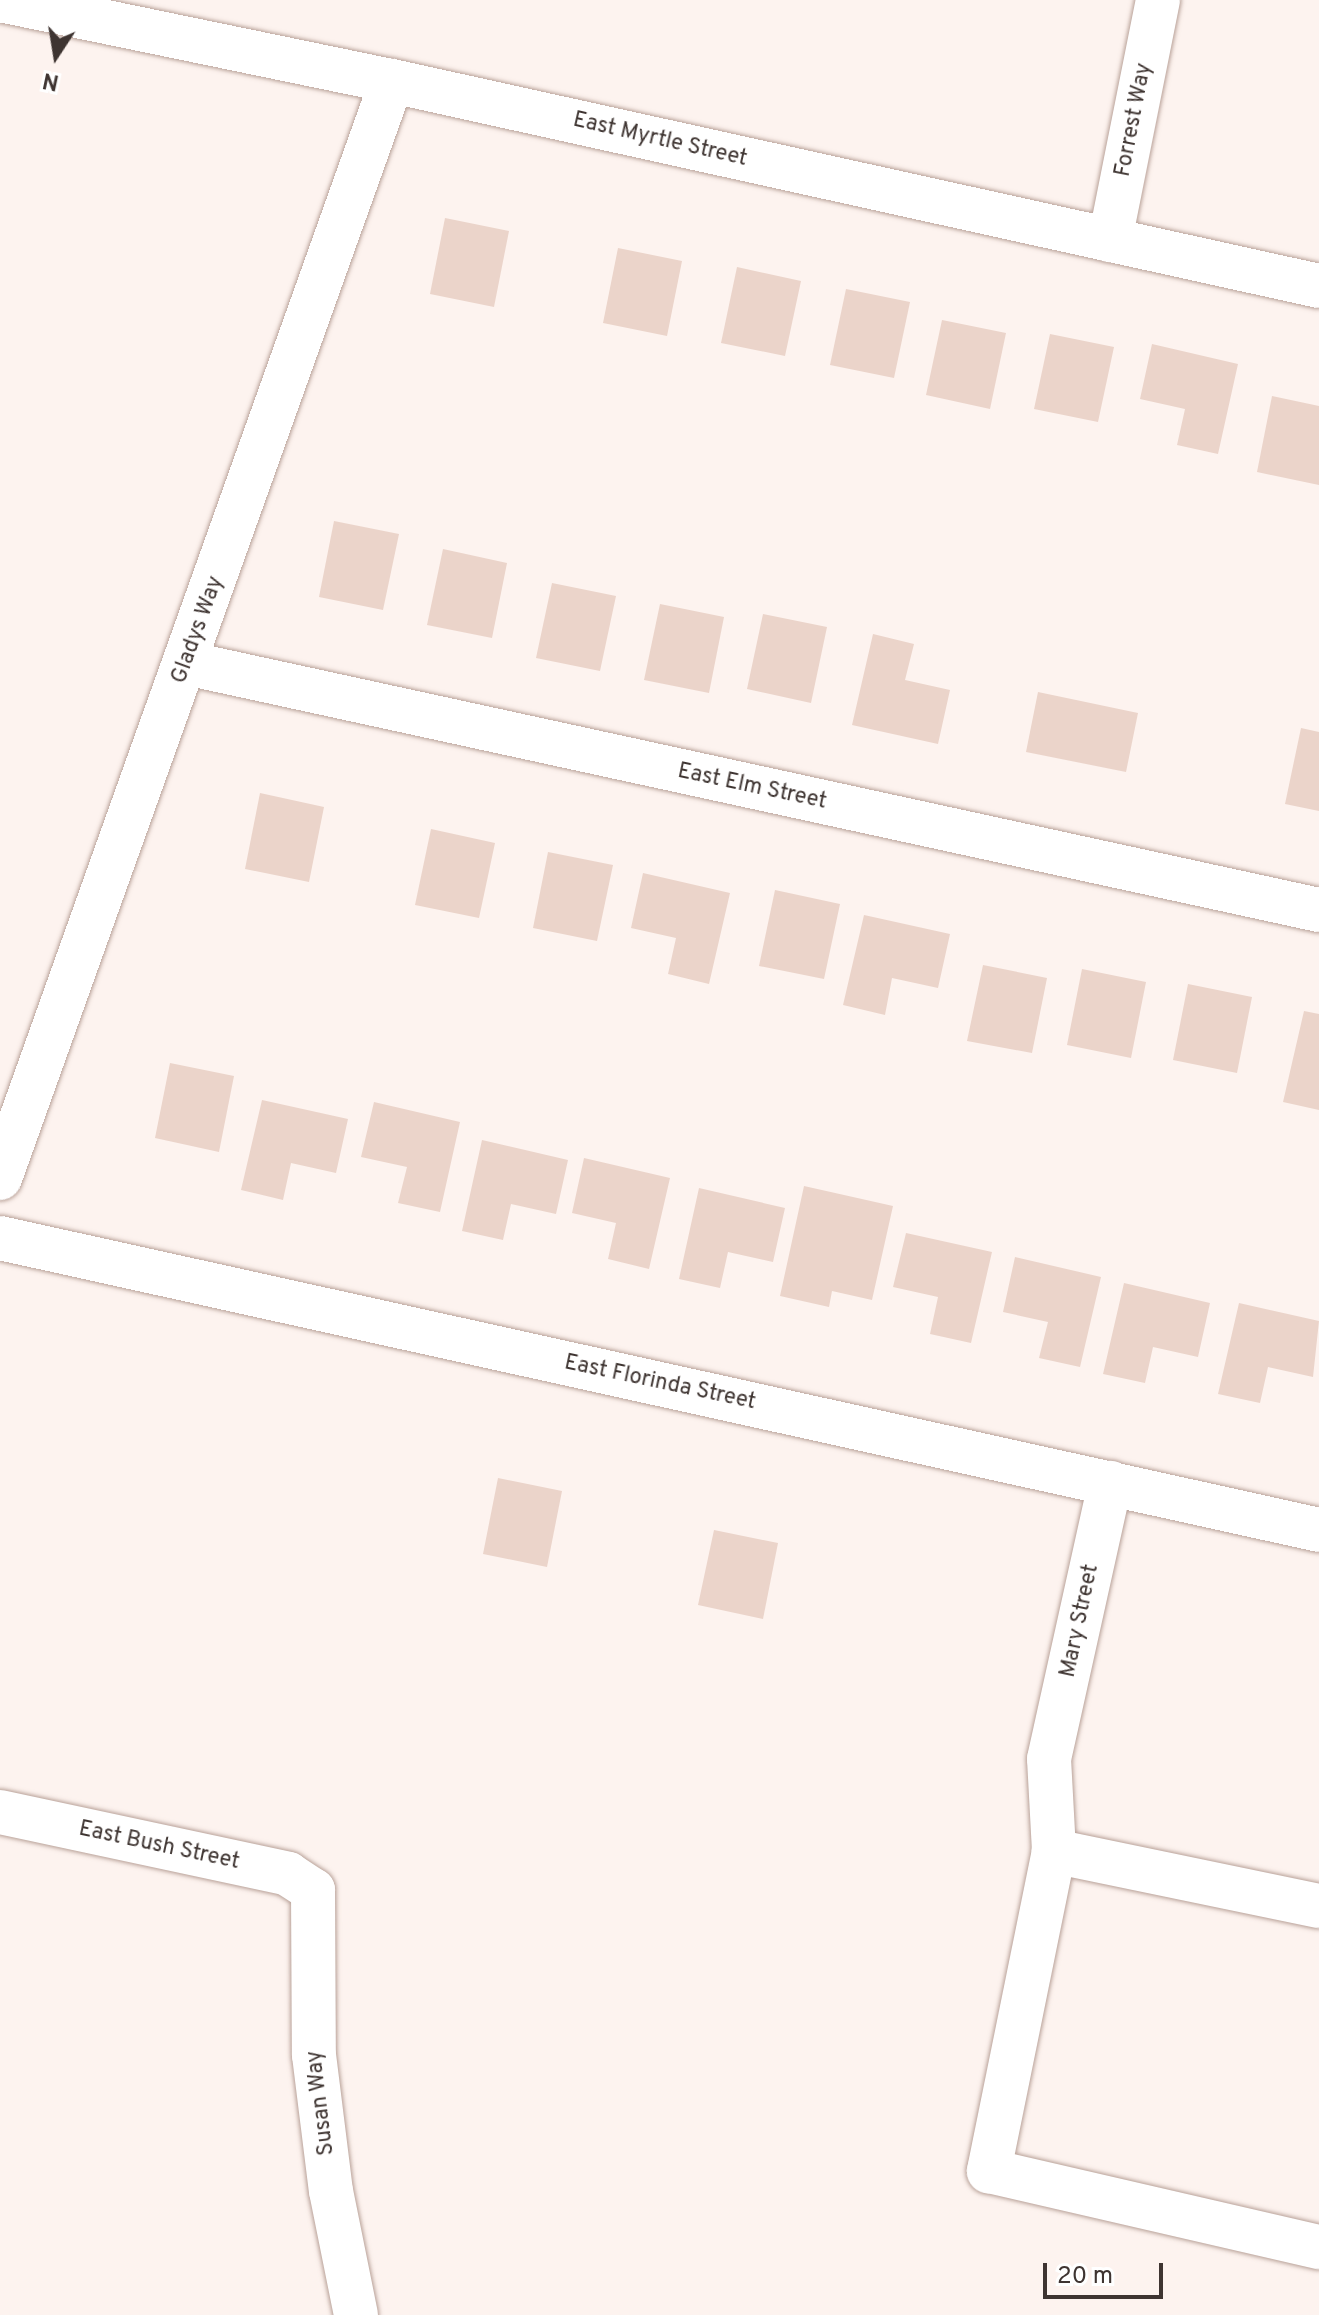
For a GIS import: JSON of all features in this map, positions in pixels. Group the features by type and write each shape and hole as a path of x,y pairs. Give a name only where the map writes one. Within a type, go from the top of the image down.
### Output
{"street":[{"name":"East Myrtle Street","path":"0,0 392,81 1319,286"},
{"name":"Forrest Way","path":"1110,240 1158,0"},
{"name":"Gladys Way","path":"0,1178 392,81"},
{"name":"East Elm Street","path":"186,663 1319,910"},
{"name":"East Florinda Street","path":"0,1238 1319,1530"},
{"name":"Mary Street","path":"1110,1483 1049,1759 1054,1851 989,2171 1319,2247"},
{"name":"East Bush Street","path":"0,1812 288,1874 313,1890"},
{"path":"1054,1851 1319,1906"},
{"name":"Susan Way","path":"313,1890 314,2055 331,2191 356,2315"}],"building":[{"path":"445,218 509,231 494,307 430,294"},
{"path":"618,248 682,261 667,336 603,323"},
{"path":"737,267 801,281 785,356 721,343"},
{"path":"846,289 910,302 894,378 830,365"},
{"path":"942,320 1006,333 990,409 926,395"},
{"path":"1050,334 1114,347 1098,422 1034,409"},
{"path":"1152,344 1238,364 1218,454 1177,445 1185,409 1140,399"},
{"path":"1272,396 1319,406 1319,485 1257,472"},
{"path":"334,521 399,534 383,610 319,597"},
{"path":"443,549 507,563 492,638 427,625"},
{"path":"552,583 616,596 600,671 536,658"},
{"path":"660,604 724,617 709,693 644,680"},
{"path":"763,614 827,627 811,703 747,689"},
{"path":"873,634 914,644 905,680 950,690 938,744 852,725"},
{"path":"1038,692 1138,713 1126,772 1026,752"},
{"path":"1301,728 1319,732 1319,811 1285,804"},
{"path":"260,793 324,807 309,882 245,869"},
{"path":"431,829 495,843 479,918 415,905"},
{"path":"548,852 613,865 597,941 533,928"},
{"path":"643,873 730,893 709,984 668,974 676,938 631,928"},
{"path":"775,890 840,904 824,979 759,966"},
{"path":"864,915 950,934 938,988 892,978 885,1015 843,1005"},
{"path":"983,965 1047,978 1032,1053 967,1041"},
{"path":"1082,969 1146,982 1131,1058 1067,1045"},
{"path":"1188,984 1252,997 1237,1073 1173,1060"},
{"path":"1304,1011 1319,1014 1319,1110 1283,1102"},
{"path":"170,1063 234,1076 219,1152 155,1138"},
{"path":"262,1100 348,1119 336,1173 291,1163 283,1200 241,1190"},
{"path":"374,1102 460,1122 440,1212 398,1203 407,1167 361,1157"},
{"path":"482,1140 568,1160 556,1214 511,1204 503,1240 462,1231"},
{"path":"584,1158 670,1178 649,1269 608,1259 616,1223 572,1213"},
{"path":"804,1186 893,1206 872,1300 832,1291 829,1307 780,1296"},
{"path":"699,1188 785,1208 773,1262 728,1252 720,1288 679,1279"},
{"path":"906,1233 992,1252 971,1343 930,1334 938,1297 893,1287"},
{"path":"1015,1257 1101,1277 1080,1367 1039,1358 1048,1322 1003,1312"},
{"path":"1124,1283 1210,1303 1198,1357 1153,1347 1145,1383 1103,1374"},
{"path":"1239,1303 1319,1321 1313,1377 1268,1367 1260,1403 1218,1394"},
{"path":"498,1478 562,1491 547,1567 483,1554"},
{"path":"714,1530 778,1543 763,1619 698,1605"}]}
